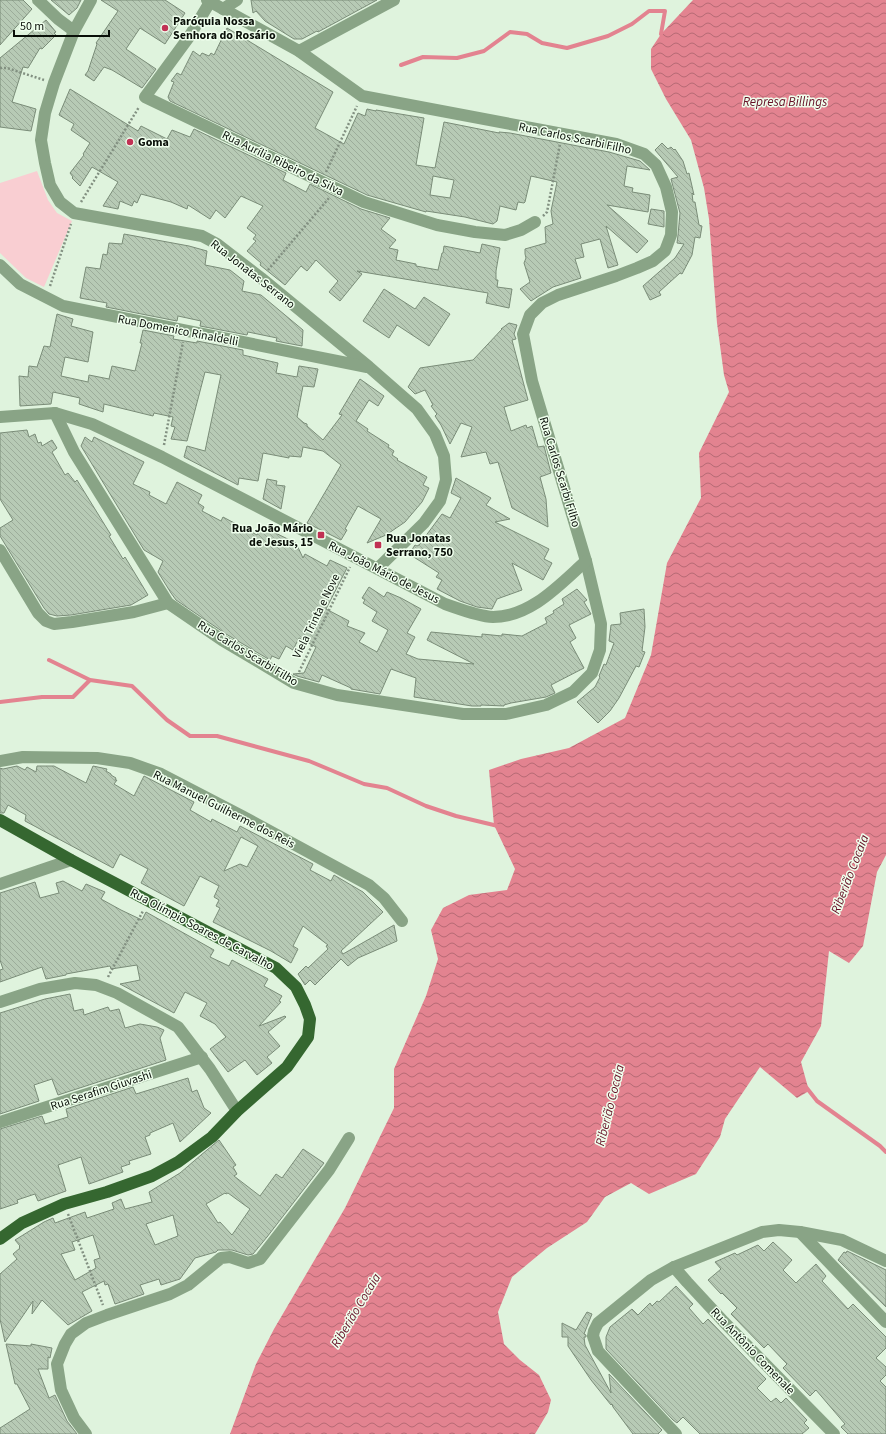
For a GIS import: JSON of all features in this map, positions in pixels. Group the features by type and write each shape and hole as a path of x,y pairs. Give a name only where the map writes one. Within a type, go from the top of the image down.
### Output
{"main road":[{"name":"Rua Olímpio Soares de Carvalho","path":"0,820 71,860 276,968 296,987 306,1005 310,1020 308,1037 287,1068 237,1111 212,1137 178,1162 152,1176 107,1192 64,1204 22,1223 0,1239"}],"street":[{"path":"38,0 58,19 74,31"},
{"path":"74,213 60,202 50,185 41,140 45,113 54,83 74,31 91,0"},
{"path":"223,10 237,0"},
{"path":"298,51 394,0"},
{"path":"145,97 189,37 209,1"},
{"name":"Rua Carlos Scarbi Filho","path":"55,413 74,452 168,603 222,640 294,683 337,695 463,714 506,714 546,705 572,692 592,673 600,650 601,624 586,561 532,381 523,334 530,315 542,304 558,294 637,268 653,261 665,251 671,235 672,212 666,187 656,165 644,154 616,144 362,96 298,51 209,1"},
{"name":"Rua Aurília Ribeiro da Silva","path":"145,97 364,202 437,225 475,232 505,235 522,230 535,222"},
{"name":"Rua Jonatas Serrano","path":"74,213 202,236 216,244 261,278 369,367 417,409 435,434 444,456 446,480 440,501 424,523 378,568"},
{"name":"Rua Domenico Rinaldelli","path":"0,265 20,284 62,306 185,332 369,367"},
{"name":"Rua João Mário de Jesus","path":"0,417 55,413 92,424 162,457 445,604 467,612 492,617 512,615 529,608 547,595 586,561"},
{"path":"0,550 38,613 46,621 54,624 134,612 168,603"},
{"name":"Rua Manuel Guilherme dos Reis","path":"0,761 23,757 97,758 130,763 161,774 369,885 384,898 402,921"},
{"path":"0,884 71,860"},
{"path":"0,1002 40,989 61,985 85,983 103,987 149,1010 178,1027 202,1058 237,1111"},
{"name":"Rua Serafim Giuvashi","path":"0,1122 202,1058"},
{"path":"86,1434 74,1418 61,1390 57,1364 65,1344 71,1334 86,1323 170,1294 188,1285 221,1258 230,1257 248,1263 260,1259 329,1170 349,1138"},
{"path":"676,1434 601,1356 595,1346 593,1336 598,1323 651,1280 674,1267 762,1232 780,1230 800,1232 842,1240 886,1262"},
{"path":"800,1232 886,1322"},
{"name":"Rua Antônio Comenale","path":"674,1267 714,1312 834,1434"}],"path":[{"path":"0,68 6,68 54,83"},
{"path":"321,181 362,96"},
{"path":"46,298 74,213 145,97"},
{"path":"535,222 547,212 561,134"},
{"path":"261,278 337,189"},
{"path":"162,457 185,332"},
{"name":"Viela Trinta e Nove","path":"294,683 354,557"},
{"path":"103,987 148,900"},
{"path":"64,1204 107,1315"}],"shaded area":[{"path":"37,171 48,200 57,213 72,221 44,287 26,278 0,253 0,183"}],"water":[{"path":"693,0 886,0 886,855 877,872 863,946 849,963 829,951 821,1026 801,1062 809,1091 797,1098 760,1067 725,1119 720,1137 696,1174 649,1194 631,1183 605,1197 587,1222 547,1248 512,1277 498,1312 504,1344 520,1360 539,1375 551,1400 548,1412 535,1434 230,1434 256,1364 274,1329 345,1208 394,1108 394,1069 426,996 438,959 431,930 443,908 469,895 507,890 515,869 494,825 489,770 521,759 569,748 625,718 651,655 667,563 701,498 699,453 729,392 724,375 717,323 709,219 704,188 691,140 666,99 651,69 651,49 661,34"}],"building":[{"path":"0,0 23,0 32,9 0,45"},
{"path":"51,0 81,0 77,8 69,15"},
{"path":"101,0 165,0 185,13 165,44 140,28 126,49 156,69 142,88 112,70 104,67 94,81 85,75 88,71 97,44 96,43 118,11"},
{"path":"251,0 377,0 318,32 317,31 302,39 294,39 265,21 256,11 253,13"},
{"path":"46,20 56,32 54,33 56,35 42,49 40,48 28,68 23,67 12,102 36,109 31,131 0,127 0,58"},
{"path":"227,28 333,92 315,128 344,144 358,113 365,116 367,109 424,118 416,165 435,168 444,122 609,152 640,161 650,170 627,166 624,186 633,188 632,192 650,195 648,212 607,205 648,241 637,253 606,226 618,265 608,268 600,239 581,244 584,257 575,259 581,278 553,287 531,301 520,289 530,282 524,263 526,258 525,249 546,243 545,227 553,224 551,211 557,182 531,176 525,202 518,202 516,210 500,206 497,221 493,224 465,217 426,212 367,195 170,101 168,97 174,82 171,81 177,73 181,75 193,51 200,56 202,53 209,56 211,53 214,55","holes":["433,176 454,180 450,198 430,195"]},
{"path":"70,89 138,131 141,126 167,139 172,130 190,137 194,129 286,173 283,180 306,192 310,184 361,209 390,218 381,229 396,240 389,248 398,250 396,260 416,264 416,266 438,270 444,246 480,253 482,244 500,248 496,271 496,280 498,280 497,287 512,289 509,308 486,303 488,293 357,271 362,274 340,301 329,292 338,281 316,260 307,271 301,266 285,285 260,265 261,263 247,251 256,241 253,239 256,235 247,228 263,206 241,196 225,218 216,210 210,219 188,205 187,209 171,202 141,194 137,203 134,201 132,206 120,201 118,209 103,206 118,182 92,167 80,186 72,178 73,177 70,173 84,155 83,154 90,143 71,130 74,124 59,115"},
{"path":"662,143 668,149 671,147 674,150 675,149 683,161 687,174 689,173 694,195 692,193 693,202 695,202 699,225 702,226 700,238 695,237 692,255 682,274 680,273 659,292 661,295 650,300 643,286 675,258 684,244 677,243 680,213 671,179 678,177 655,150"},
{"path":"651,209 664,211 664,227 648,224"},
{"path":"124,234 189,246 207,251 205,265 230,270 244,281 242,291 261,295 303,330 302,346 276,341 277,338 248,332 247,335 200,326 201,321 178,316 177,321 106,307 107,303 80,298 86,267 100,269 103,254 107,255 109,243 122,244"},
{"path":"384,289 415,309 424,297 450,314 429,346 397,325 389,338 363,321"},
{"path":"57,314 73,319 71,326 93,332 88,362 65,357 61,376 88,382 89,375 109,379 112,366 135,371 142,343 140,343 143,330 174,336 173,339 197,343 197,341 243,350 243,355 278,363 276,373 297,377 299,366 318,369 314,387 303,386 297,417 307,424 307,426 323,440 342,415 339,414 360,379 384,396 378,406 369,400 356,421 368,429 367,431 389,445 388,447 394,451 392,455 398,459 397,460 427,477 423,485 429,488 422,502 405,522 386,535 367,543 381,519 358,506 345,529 347,530 341,540 307,523 341,465 323,451 303,447 301,457 289,456 289,458 263,453 258,481 239,478 238,485 184,457 187,446 205,451 221,375 205,372 187,441 171,439 175,427 171,426 173,417 154,413 153,416 104,404 103,412 79,404 80,398 53,392 51,404 20,406 19,376 28,377 29,366 37,367 44,346 50,347"},
{"path":"509,323 517,325 514,334 516,339 512,340 528,400 504,407 511,431 526,425 527,428 532,426 538,447 544,446 551,473 540,477 546,499 548,527 512,508 498,462 490,464 486,452 461,457 472,427 461,423 450,444 435,416 437,414 431,406 433,405 425,390 415,394 408,387 420,368 473,360 501,329"},
{"path":"27,430 29,437 35,434 38,443 41,442 42,446 52,440 57,448 52,452 65,475 68,473 75,482 77,480 111,535 109,536 123,559 125,557 148,595 131,605 71,615 57,616 49,614 44,608 0,536 0,528 13,520 0,499 0,433"},
{"path":"85,437 92,442 94,437 144,462 133,484 150,492 149,495 166,504 177,482 202,495 198,503 204,507 202,511 221,521 223,517 257,535 261,526 296,543 303,558 305,554 327,566 330,560 347,568 326,609 349,621 347,626 365,633 359,642 377,652 388,630 372,621 377,612 363,603 365,600 362,598 369,587 384,597 387,592 421,609 407,633 415,637 406,654 418,659 474,664 427,640 431,632 482,637 482,634 522,636 547,623 545,618 554,613 553,611 564,604 562,599 577,589 587,600 584,602 591,614 569,625 576,638 570,642 584,668 551,685 555,693 546,697 511,703 504,706 472,706 414,697 416,678 391,669 380,694 351,689 322,675 319,682 297,676 293,674 304,673 316,647 299,638 293,650 286,646 279,659 272,656 270,660 226,634 176,600 158,572 163,561 144,550 81,446"},
{"path":"456,478 491,498 486,505 510,519 495,522 549,549 544,559 552,563 543,580 512,563 522,590 497,599 492,609 477,607 460,601 437,589 442,580 436,577 439,573 409,554 415,545 419,545 442,514 450,518 461,498 451,493"},
{"path":"267,479 277,481 276,485 285,486 281,509 263,499"},
{"path":"644,609 645,627 642,651 645,652 639,667 636,666 619,698 610,711 598,723 577,702 595,687 604,664 606,665 614,643 609,641 611,625 621,624 620,613"},
{"path":"17,766 25,770 27,767 36,772 37,766 54,766 86,783 93,766 107,769 106,771 116,778 115,780 117,780 114,784 134,796 144,776 194,802 190,810 211,822 212,819 237,832 240,826 313,864 310,870 331,881 334,875 363,892 383,912 341,951 343,954 394,925 397,941 358,958 348,966 341,959 315,985 310,980 305,985 298,974 306,966 308,968 328,949 326,946 328,945 303,926 293,946 298,949 291,963 271,951 213,922 220,908 216,906 219,900 214,897 219,886 200,876 184,906 141,883 148,869 120,854 113,868 25,821 26,815 8,805 4,813 0,813 0,768 3,769","holes":["241,837 258,846 247,867 240,864 224,871"]},
{"path":"63,881 82,891 86,884 105,892 101,899 121,910 142,920 146,912 214,950 210,957 229,966 232,960 268,979 264,986 282,996 279,1001 281,1002 259,1026 285,1016 286,1017 268,1032 280,1046 267,1057 272,1063 257,1075 245,1060 228,1072 210,1049 226,1037 215,1024 200,1016 207,1003 185,992 174,1013 120,984 140,980 137,965 111,969 110,966 46,979 42,967 0,982 0,970 3,969 0,960 0,893 35,882 40,898 59,893 56,883"},
{"path":"70,994 74,1011 83,1009 84,1015 108,1007 110,1011 119,1009 125,1028 140,1024 157,1027 164,1030 160,1038 166,1060 58,1095 52,1079 34,1085 39,1101 0,1114 0,1013 45,999"},
{"path":"188,1078 192,1092 197,1090 204,1108 211,1113 180,1142 173,1123 150,1133 150,1135 145,1137 151,1154 129,1161 130,1164 121,1167 123,1172 89,1184 81,1157 58,1165 66,1191 38,1201 35,1194 17,1200 18,1203 0,1209 0,1129 42,1116 45,1124 68,1117 66,1109 133,1087 136,1094"},
{"path":"219,1140 236,1165 233,1167 237,1174 234,1176 260,1196 276,1174 282,1178 303,1149 324,1163 253,1254 248,1255 232,1250 218,1250 216,1252 195,1258 180,1279 161,1285 159,1279 140,1285 144,1294 115,1304 108,1284 105,1285 104,1281 82,1292 92,1311 68,1325 42,1300 32,1314 33,1301 5,1342 0,1319 0,1274 17,1259 13,1254 20,1248 20,1246 15,1240 53,1218 55,1223 85,1212 87,1218 114,1209 112,1203 121,1199 125,1209 152,1202 149,1192 180,1173","holes":["225,1193 228,1193 250,1209 232,1235 220,1222 218,1223 206,1204","173,1215 178,1236 155,1245 146,1224","93,1235 100,1258 94,1260 96,1268 75,1280 61,1254 75,1250 72,1242"]},
{"path":"773,1242 792,1260 783,1270 796,1283 816,1264 826,1276 822,1281 848,1309 853,1304 886,1337 886,1348 876,1358 886,1367 886,1375 880,1381 886,1387 886,1434 848,1434 841,1427 845,1424 816,1390 810,1396 783,1368 787,1364 768,1344 764,1348 731,1314 737,1308 708,1280 721,1269 715,1262 735,1253 737,1255 758,1245 764,1251"},
{"path":"847,1251 886,1270 886,1307 838,1260 844,1252 846,1253"},
{"path":"676,1286 693,1304 689,1308 703,1324 708,1319 766,1379 757,1388 771,1402 776,1398 781,1403 786,1398 807,1420 804,1423 809,1428 802,1434 700,1434 683,1417 677,1423 673,1420 606,1349 606,1337 610,1327 632,1309 638,1315 650,1303 652,1306 657,1301 659,1302"},
{"path":"587,1312 592,1314 584,1334 586,1335 586,1337 584,1337 585,1345 611,1393 609,1374 662,1430 658,1434 633,1434 612,1404 611,1405 591,1380 568,1346 568,1337 562,1337 562,1323 576,1330"},
{"path":"6,1344 31,1346 31,1344 52,1348 50,1358 48,1357 48,1369 38,1369 49,1398 55,1395 67,1421 77,1434 0,1434 0,1428 30,1409 17,1384 15,1384"}],"waterway":[{"path":"401,65 423,57 457,58 484,51 510,32 527,34 542,43 567,48 608,36 632,24 649,11 665,11 661,34"},
{"path":"49,660 90,680 132,686 167,720 190,736 217,736 309,761 364,784 387,788 426,806 456,816 498,826"},
{"path":"0,702 42,697 73,697 90,680"},
{"path":"806,1087 817,1101 880,1146 886,1152"}],"place":[{"name":"Paróquia Nossa Senhora do Rosário","path":"165,28"},
{"name":"Goma","path":"130,142"},
{"name":"Rua João Mário de Jesus, 15","path":"321,535"},
{"name":"Rua Jonatas Serrano, 750","path":"378,545"}],"water label":[{"name":"Represa Billings","path":"785,101"},
{"name":"Riberião Cocaia","path":"849,874"},
{"name":"Riberião Cocaia","path":"609,1105"},
{"name":"Riberião Cocaia","path":"355,1310"}]}
